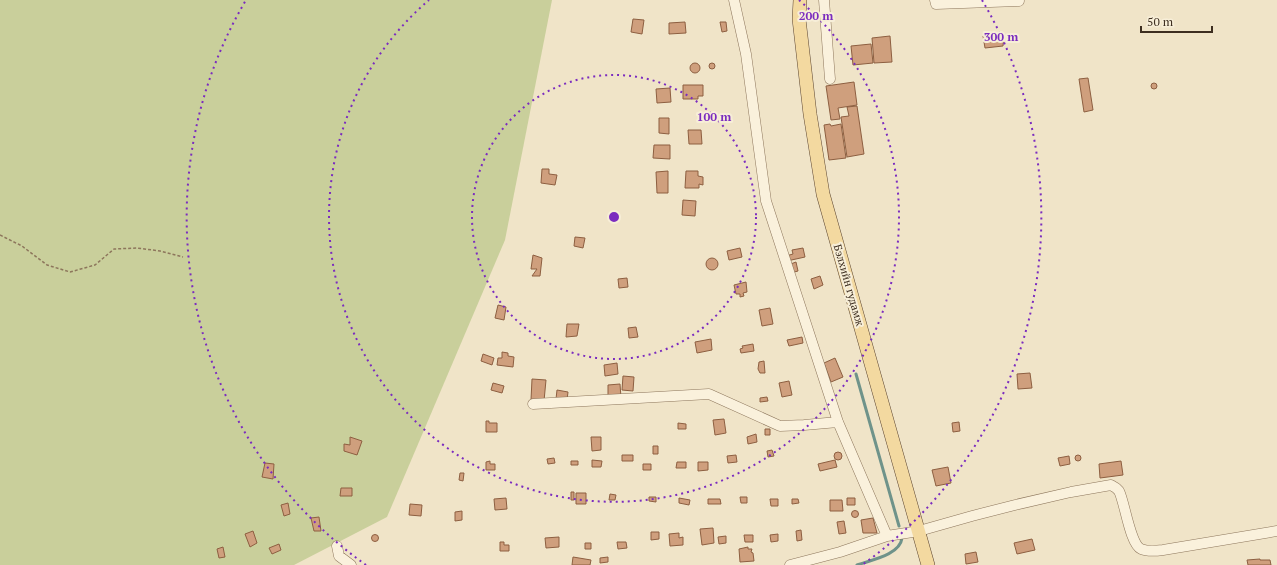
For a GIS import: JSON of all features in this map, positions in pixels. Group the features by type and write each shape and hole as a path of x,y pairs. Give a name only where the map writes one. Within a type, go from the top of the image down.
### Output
{"main road":[{"name":"Бэлхийн гудамж","path":"800,0 800,19 810,114 823,194 928,565"}],"street":[{"path":"734,0 746,54 766,201 838,422 886,536"},
{"path":"824,0 830,79"},
{"path":"935,0 936,4 1018,1"},
{"path":"533,404 709,394 780,426 838,422"},
{"path":"790,565 840,552 886,536 919,531 1015,505 1110,485 1119,491 1132,538 1136,546 1142,550 1163,550 1277,531"},
{"path":"337,546 339,556 351,565"}],"path":[{"path":"0,235 22,246 47,265 70,272 95,265 114,249 137,248 160,250 184,256"}],"green space":[{"path":"0,0 552,0 505,240 387,517 294,565 0,565"}],"building":[{"path":"633,19 644,20 642,34 631,32"},
{"path":"685,22 686,33 669,34 669,23"},
{"path":"720,22 726,22 727,31 722,32"},
{"path":"1004,34 1003,46 985,48 983,36"},
{"path":"890,36 892,62 874,63 872,38"},
{"path":"871,44 873,63 853,65 851,46"},
{"path":"693,63 697,63 699,64 699,72 693,73 690,70 690,66"},
{"path":"712,63 715,66 712,69 709,66"},
{"path":"1088,78 1093,110 1084,112 1079,79"},
{"path":"854,82 857,105 838,108 840,119 831,120 826,86"},
{"path":"1154,83 1157,86 1154,89 1151,86"},
{"path":"683,85 703,85 703,96 698,96 698,99 683,99"},
{"path":"670,88 671,102 657,103 656,89"},
{"path":"857,106 864,154 847,157 841,117 849,116 847,107"},
{"path":"659,118 669,118 669,134 659,133"},
{"path":"830,124 831,126 841,124 846,158 829,160 824,125"},
{"path":"688,130 701,130 702,144 689,144"},
{"path":"654,145 670,145 670,159 653,158"},
{"path":"542,169 549,169 549,174 557,175 555,185 541,183"},
{"path":"668,171 668,193 657,193 656,172"},
{"path":"686,171 698,171 698,176 703,177 703,185 699,184 699,188 685,188"},
{"path":"683,200 696,201 695,216 682,215"},
{"path":"575,237 585,238 583,248 574,246"},
{"path":"740,248 742,257 729,260 727,251"},
{"path":"803,248 805,257 787,261 786,256 793,254 792,250"},
{"path":"533,255 542,258 540,276 532,276 537,269 531,269"},
{"path":"712,258 716,260 718,264 716,268 712,270 708,268 706,264 708,260"},
{"path":"796,262 798,271 791,273 788,265"},
{"path":"820,276 823,285 814,289 811,279"},
{"path":"627,278 628,287 619,288 618,279"},
{"path":"746,282 747,292 743,293 744,296 740,297 740,294 736,294 734,285"},
{"path":"498,305 506,307 504,320 495,318"},
{"path":"770,308 773,324 762,326 759,310"},
{"path":"567,324 579,324 577,336 566,337"},
{"path":"636,327 638,337 629,338 628,328"},
{"path":"802,337 803,343 789,346 787,340"},
{"path":"711,339 712,350 697,353 695,342"},
{"path":"753,344 754,351 741,353 740,349 743,348 742,346"},
{"path":"502,352 508,353 508,356 514,357 513,367 497,365 498,358 502,358"},
{"path":"483,354 494,358 492,365 481,361"},
{"path":"835,358 843,377 831,382 824,363"},
{"path":"764,361 765,373 760,373 758,369 759,362"},
{"path":"617,363 618,374 605,376 604,365"},
{"path":"1030,373 1032,388 1018,389 1017,374"},
{"path":"623,376 634,377 633,391 622,390"},
{"path":"532,379 546,380 544,401 531,400"},
{"path":"789,381 792,395 782,397 779,383"},
{"path":"493,383 504,386 502,393 491,390"},
{"path":"620,384 621,398 608,398 608,385"},
{"path":"557,390 568,392 567,400 556,399"},
{"path":"767,397 768,401 760,402 760,398"},
{"path":"724,419 726,433 715,435 713,420"},
{"path":"486,421 489,421 489,423 497,423 497,432 486,432"},
{"path":"959,422 960,431 953,432 952,423"},
{"path":"678,423 686,424 686,429 678,429"},
{"path":"765,429 770,429 770,435 765,435"},
{"path":"756,434 757,442 748,444 747,437"},
{"path":"350,437 362,441 357,455 344,451 344,444 350,445"},
{"path":"591,437 601,437 601,450 592,451"},
{"path":"653,446 658,446 658,454 653,454"},
{"path":"772,450 774,456 768,457 767,451"},
{"path":"836,452 840,452 842,456 840,460 836,460 834,458 834,454"},
{"path":"622,455 633,455 633,461 622,461"},
{"path":"736,455 737,462 728,463 727,456"},
{"path":"1078,455 1081,458 1078,461 1075,458"},
{"path":"1069,456 1070,464 1060,466 1058,458"},
{"path":"554,458 555,463 548,464 547,459"},
{"path":"592,460 602,461 601,467 592,467"},
{"path":"835,460 837,467 820,471 818,464"},
{"path":"490,461 490,464 495,464 495,470 486,470 486,462"},
{"path":"571,461 578,461 578,465 571,465"},
{"path":"1121,461 1123,475 1100,478 1099,464"},
{"path":"677,462 686,462 686,468 676,468"},
{"path":"698,462 708,462 708,470 698,471"},
{"path":"265,463 274,464 273,479 262,477"},
{"path":"643,464 651,464 651,470 643,470"},
{"path":"948,467 951,483 936,486 932,470"},
{"path":"460,473 464,473 463,481 459,480"},
{"path":"341,488 352,488 352,496 340,496"},
{"path":"571,492 574,492 574,500 571,500"},
{"path":"576,493 586,493 586,504 576,504"},
{"path":"610,494 616,495 615,500 609,500"},
{"path":"649,497 656,497 656,502 649,501"},
{"path":"740,497 747,497 747,503 741,503"},
{"path":"506,498 507,509 495,510 494,499"},
{"path":"679,498 690,500 689,505 679,503"},
{"path":"847,498 855,498 855,505 847,505"},
{"path":"708,499 720,499 721,504 708,504"},
{"path":"770,499 778,499 778,506 771,506"},
{"path":"792,499 798,499 799,503 792,504"},
{"path":"830,500 842,500 843,511 830,511"},
{"path":"288,503 290,514 284,516 281,505"},
{"path":"410,504 422,505 421,516 409,515"},
{"path":"855,510 858,511 858,517 855,518 852,517 851,514 852,511"},
{"path":"462,511 462,520 455,521 455,512"},
{"path":"319,517 321,531 314,531 311,518"},
{"path":"873,518 877,533 863,533 861,520"},
{"path":"844,521 846,533 839,534 837,522"},
{"path":"713,528 714,543 702,545 700,529"},
{"path":"801,530 802,540 797,541 796,531"},
{"path":"253,531 257,543 250,547 245,534"},
{"path":"651,532 659,532 659,539 651,540"},
{"path":"679,533 679,538 683,537 683,545 670,546 669,534"},
{"path":"778,534 778,541 771,542 770,535"},
{"path":"375,535 378,538 375,541 372,538"},
{"path":"744,535 753,535 753,542 745,542"},
{"path":"726,536 726,543 719,544 718,537"},
{"path":"559,537 559,547 546,548 545,538"},
{"path":"1032,539 1035,550 1017,554 1014,543"},
{"path":"500,542 504,542 504,545 509,545 509,551 500,551"},
{"path":"617,542 626,542 627,548 618,549"},
{"path":"585,543 591,543 591,549 585,549"},
{"path":"279,544 281,550 272,554 269,548"},
{"path":"223,547 225,557 219,558 217,549"},
{"path":"748,547 748,549 752,549 751,552 753,553 754,561 740,562 739,549"},
{"path":"976,552 978,562 966,564 965,554"},
{"path":"573,557 591,560 590,565 572,565"},
{"path":"608,557 608,562 600,563 600,558"},
{"path":"1247,560 1270,560 1271,565 1248,565"}],"waterway":[{"path":"856,374 899,526"},
{"path":"857,565 891,553 900,544 902,538"}]}
